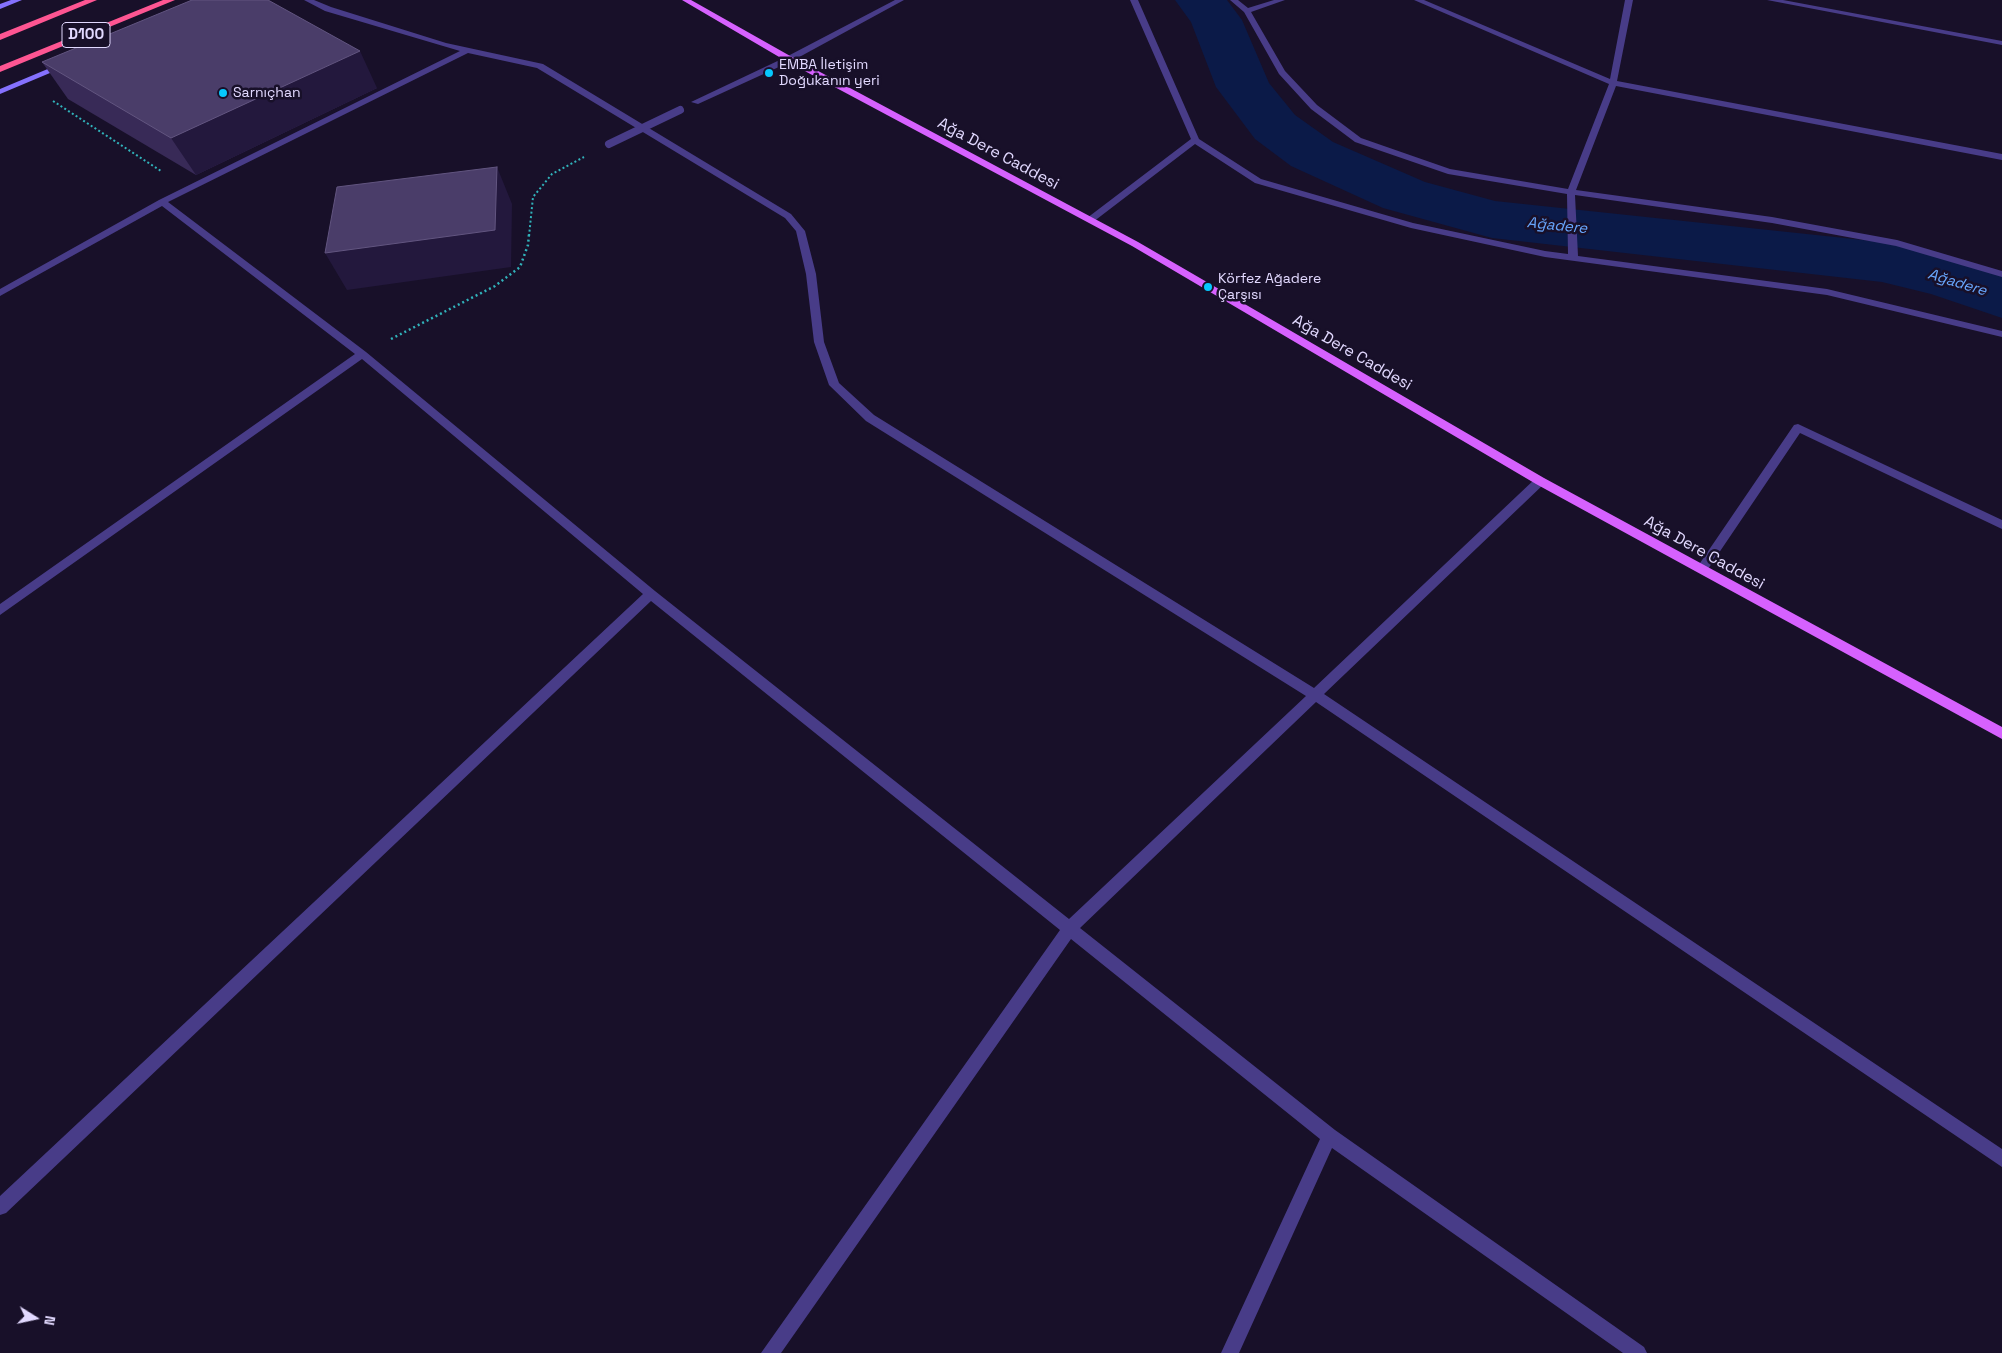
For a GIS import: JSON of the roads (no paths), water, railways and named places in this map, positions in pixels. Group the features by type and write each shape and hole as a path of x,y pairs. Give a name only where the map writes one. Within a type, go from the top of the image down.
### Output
{"highway":[{"name":"D100","path":"0,37 93,0"},
{"name":"D100","path":"0,69 171,0"}],"main road":[{"path":"0,7 18,0"},
{"name":"Ağa Dere Caddesi","path":"686,0 789,59 1090,220 1540,481 2002,733"},
{"path":"0,92 78,59"}],"street":[{"path":"308,0 328,10 467,50 540,66 788,216 800,231 811,274 819,342 834,385 870,418 1315,695 2002,1159"},
{"path":"695,102 789,59 900,0"},
{"path":"1134,0 1195,140 1258,181 1411,225 1545,254 1827,292 2002,334"},
{"path":"1234,0 1247,11 1282,72 1314,107 1358,140 1448,171 1571,193 1772,220 1897,243 2002,274"},
{"path":"1247,11 1280,0"},
{"path":"1418,0 1613,83 2002,157"},
{"path":"1573,257 1571,193 1613,83 1629,0"},
{"path":"1771,0 2002,43"},
{"path":"0,293 162,202 467,50"},
{"path":"609,144 680,110"},
{"path":"1090,220 1195,140"},
{"path":"162,202 362,354 651,594 1329,1136 1638,1353"},
{"path":"0,610 362,354"},
{"path":"1702,569 1798,428 2002,525"},
{"path":"770,1353 1069,928 1540,481"},
{"path":"0,1206 651,594"},
{"path":"1230,1353 1329,1136"}],"waterway":[{"name":"Ağadere","path":"1200,0 1216,20 1243,87 1275,127 1312,154 1404,195 1492,219 1882,262 1952,279 2002,297"}],"place":[{"name":"EMBA İletişim Doğukanın yeri","path":"769,73"},
{"name":"Sarnıçhan","path":"223,93"},
{"name":"Körfez Ağadere Çarşısı","path":"1208,287"}]}
